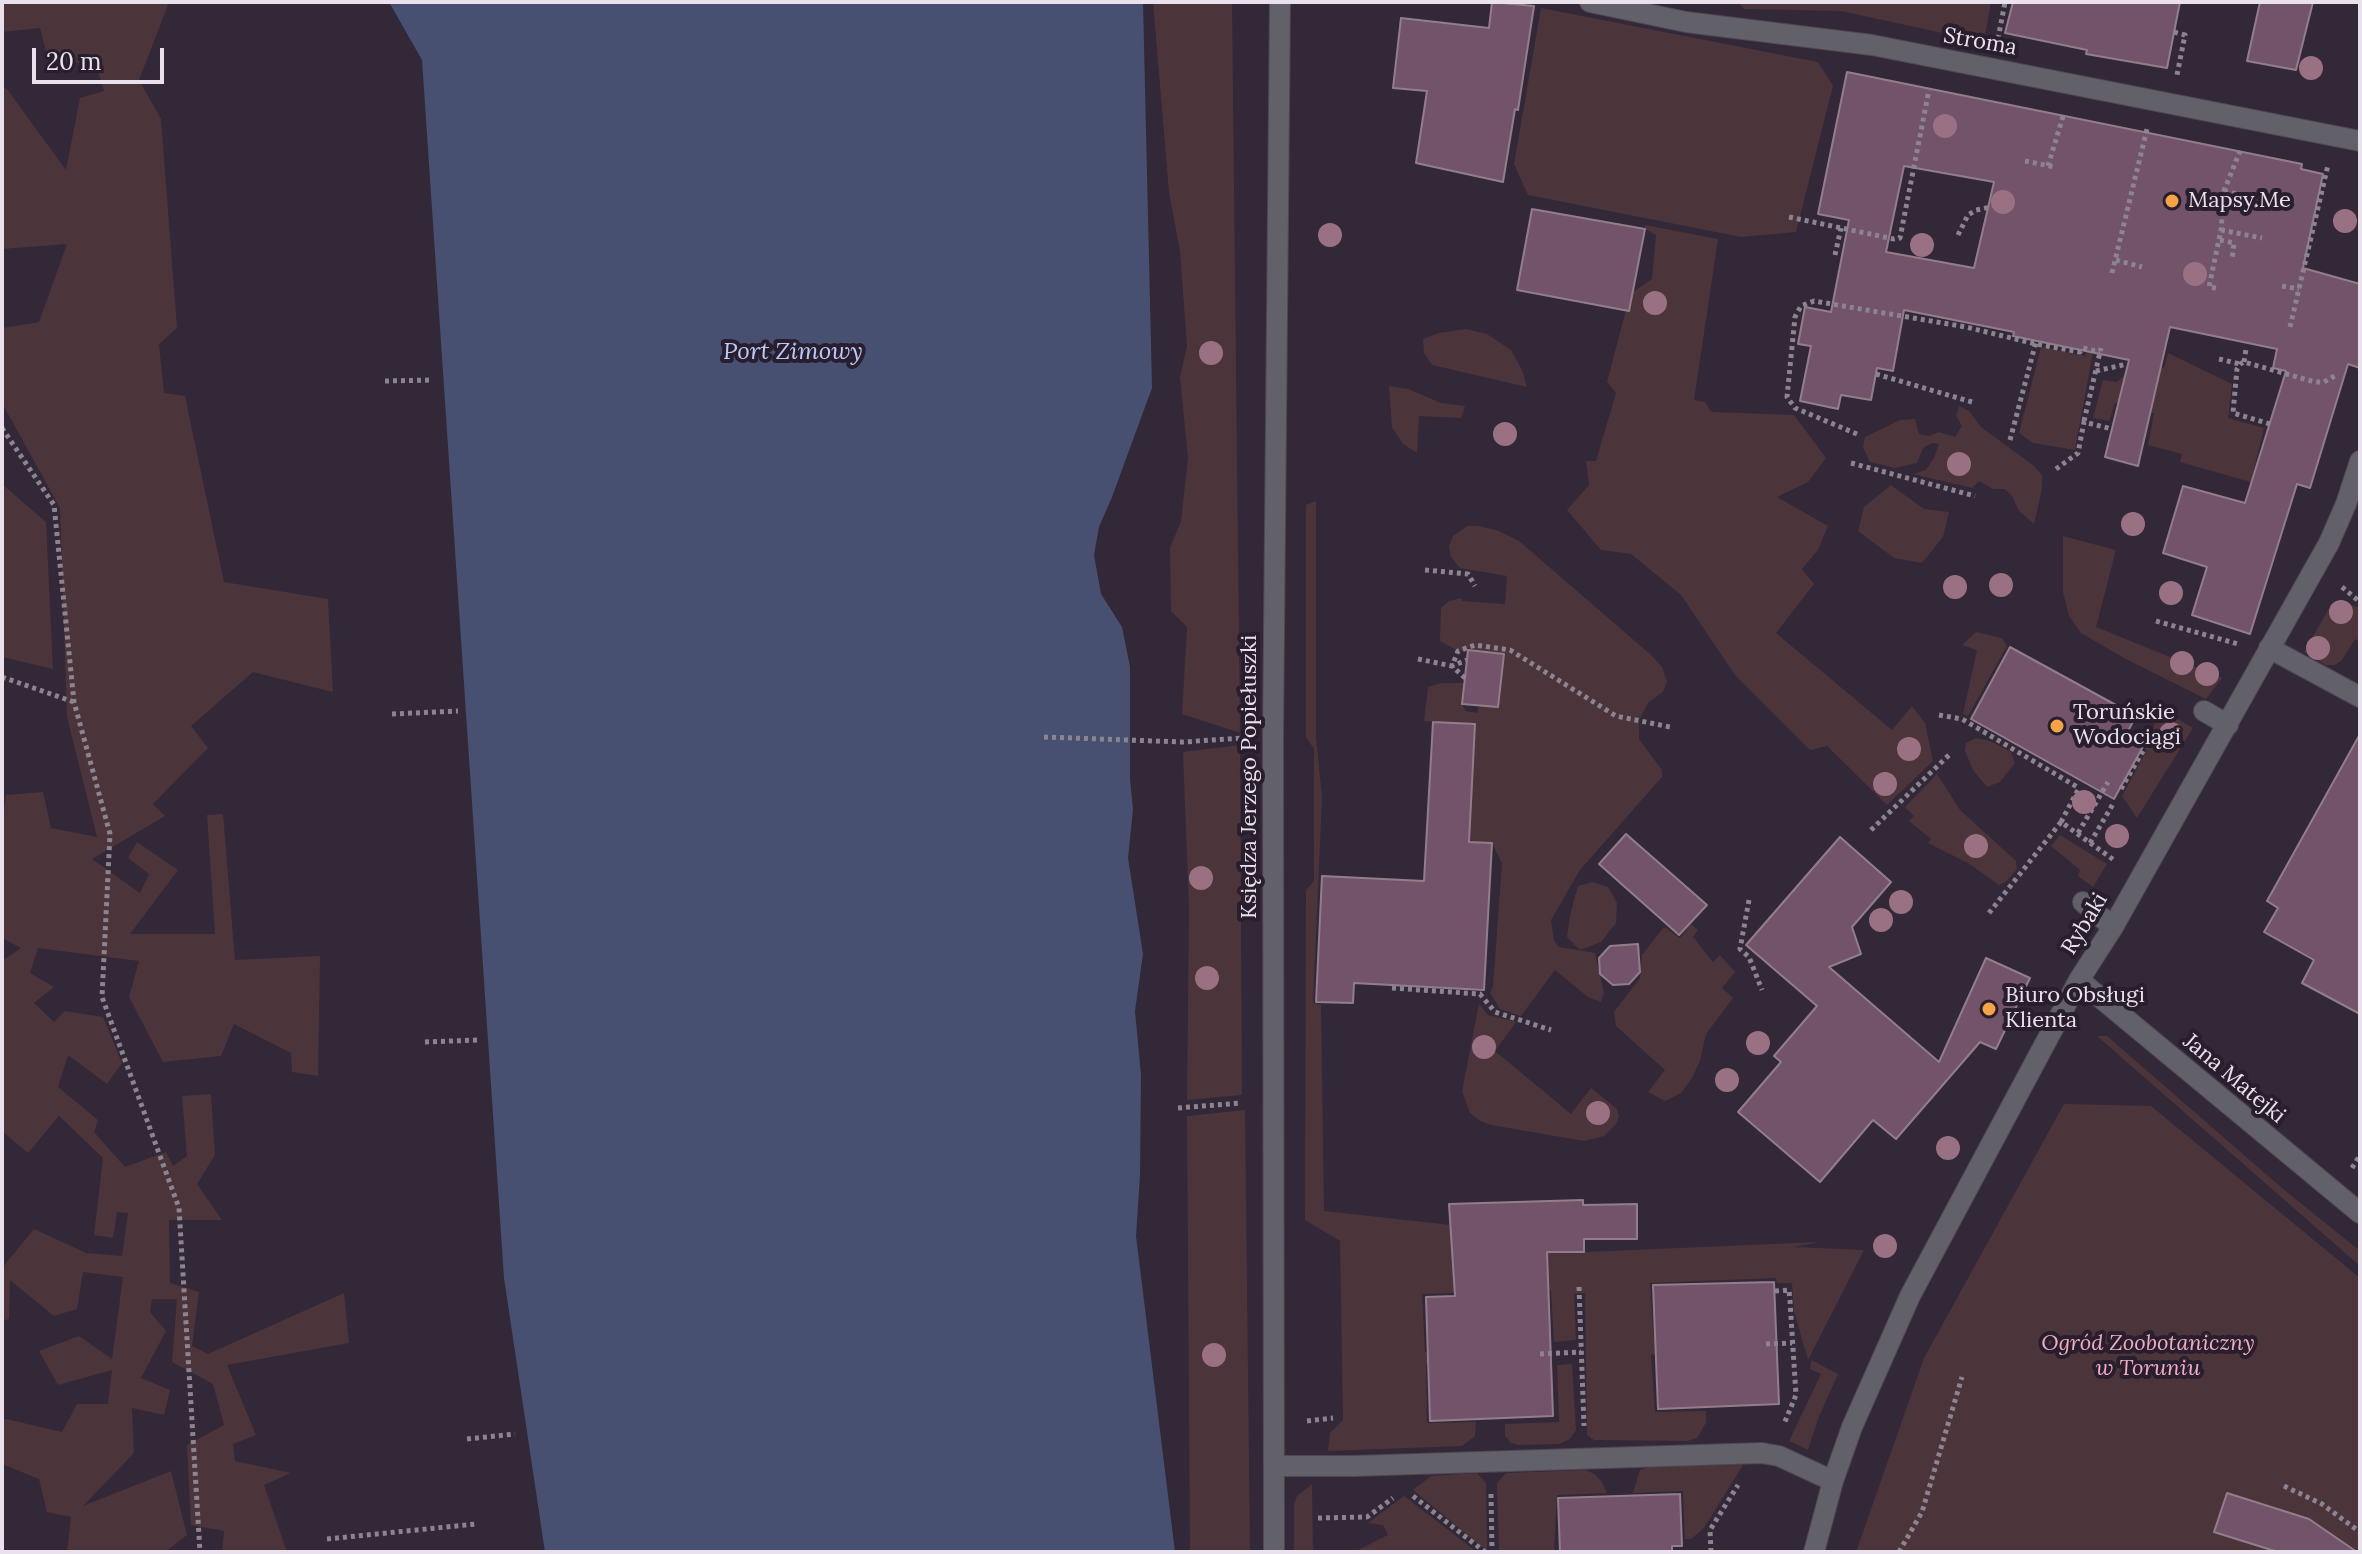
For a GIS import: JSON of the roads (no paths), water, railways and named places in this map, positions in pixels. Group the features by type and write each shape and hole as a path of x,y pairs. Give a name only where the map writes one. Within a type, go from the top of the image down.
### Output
{"street":[{"name":"Księdza Jerzego Popiełuszki","path":"1274,1552 1275,469 1280,2"},
{"name":"Stroma","path":"1590,2 1686,22 1872,45 2360,141"},
{"name":"Rybaki","path":"1814,1552 1833,1481 1852,1427 1910,1296 2079,980 2113,927 2329,543 2360,461"},
{"path":"2269,648 2360,697"},
{"path":"2204,711 2228,725"},
{"path":"2083,902 2113,927"},
{"name":"Jana Matejki","path":"2079,980 2360,1213"},
{"path":"1274,1466 1762,1453 1779,1456 1833,1481"}],"water":[{"name":"Port Zimowy","path":"389,2 1143,2 1152,388 1099,527 1094,555 1101,594 1122,627 1130,667 1133,809 1128,858 1143,954 1135,1011 1141,1075 1136,1236 1175,1552 545,1552 504,1278 422,60"}],"place":[{"name":"Mapsy.Me","path":"2172,201"},
{"name":"Toruńskie Wodociągi","path":"2057,726"},
{"name":"Biuro Obsługi Klienta","path":"1989,1009"}],"park label":[{"name":"Ogród Zoobotaniczny w Toruniu","path":"2148,1356"}]}
